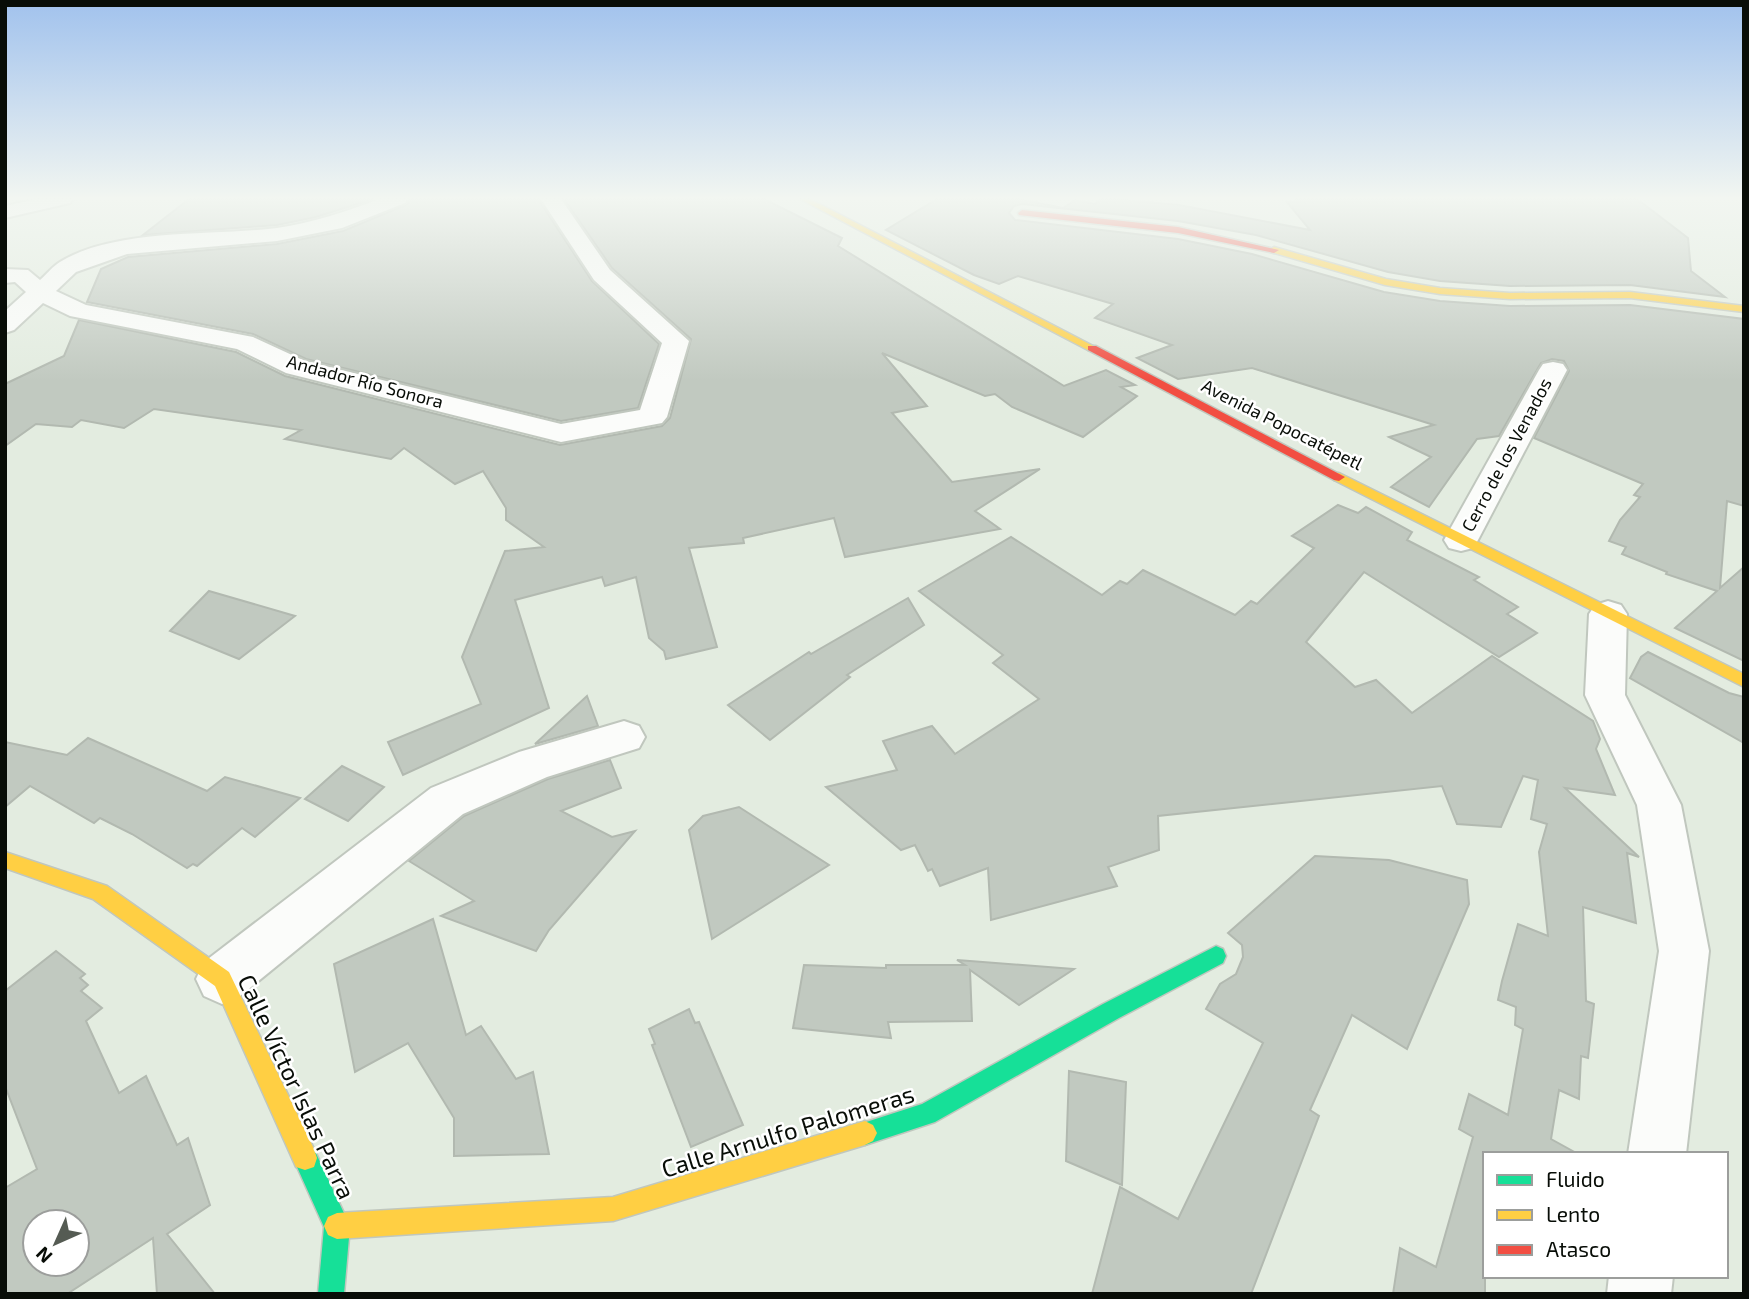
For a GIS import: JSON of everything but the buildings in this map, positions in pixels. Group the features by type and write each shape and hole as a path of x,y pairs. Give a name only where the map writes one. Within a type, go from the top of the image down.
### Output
{"street":[{"path":"5,326 68,267 87,260"},
{"name":"Andador Río Sonora","path":"5,276 20,275 42,293 79,311 244,342 296,367 561,433 652,417 676,341 602,275 592,260"},
{"name":"Avenida Popocatépetl","path":"921,260 1461,540 1744,681"},
{"path":"1307,260 1385,282 1440,290 1510,296 1630,295 1744,309"},
{"name":"Cerro de los Venados","path":"1461,540 1553,370"},
{"path":"1608,614 1605,695 1660,805 1684,951 1657,1152"},
{"path":"222,979 447,801 534,764 624,737"},
{"name":"Calle Víctor Islas Parra","path":"5,860 100,892 222,979 337,1226 331,1294"},
{"name":"Calle Arnulfo Palomeras","path":"337,1226 613,1209 914,1118 927,1114 1111,1011 1216,956"}],"traffic: fast":[{"path":"865,1133 927,1114 1111,1011 1216,956"},
{"path":"305,1158 337,1226 331,1294"}],"traffic: slow":[{"path":"921,260 1092,348"},
{"path":"1307,260 1385,282 1440,291 1510,296 1630,295 1744,309"},
{"path":"1339,477 1744,681"},
{"path":"5,860 100,892 222,979 305,1158"},
{"path":"337,1226 613,1209 865,1133"}],"traffic: jam":[{"path":"1092,348 1339,477"}]}
